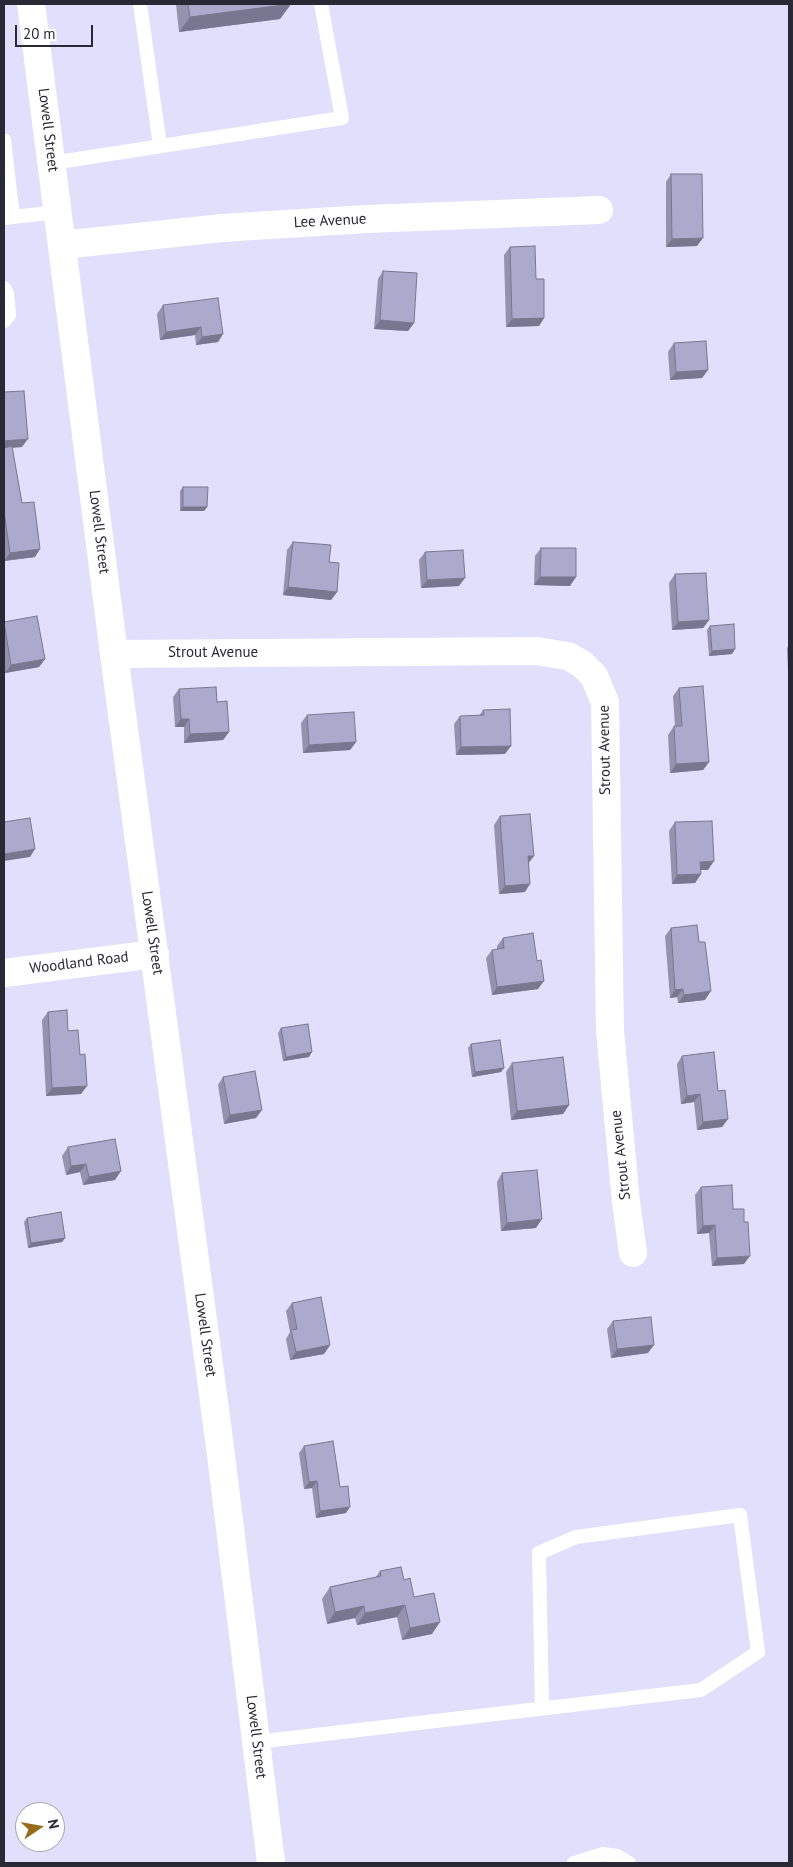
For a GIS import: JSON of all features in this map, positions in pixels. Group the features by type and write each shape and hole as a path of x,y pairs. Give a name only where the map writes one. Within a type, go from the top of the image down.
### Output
{"main road":[{"name":"Lowell Street","path":"31,4 114,654 220,1447 271,1863"},
{"name":"Lee Avenue","path":"62,245 222,228 367,219 599,210"},
{"name":"Strout Avenue","path":"114,654 536,651 568,656 582,664 594,676 605,702 610,1032 626,1202 633,1253"},
{"name":"Woodland Road","path":"4,973 155,954"}],"lane":[{"path":"140,4 160,146"},
{"path":"52,163 342,118 321,4"},
{"path":"4,140 8,218 58,212"},
{"path":"4,288 7,293 9,315 4,321"},
{"path":"256,1742 701,1690 758,1652 740,1516 576,1537 538,1552 542,1708"},
{"path":"574,1863 603,1854 617,1856 629,1863"}],"building":[{"path":"188,4 291,4 190,17"},
{"path":"671,174 702,174 703,238 672,239"},
{"path":"535,246 536,279 544,279 544,318 512,319 510,247"},
{"path":"383,271 417,273 414,323 380,320"},
{"path":"218,298 223,334 202,337 201,327 166,332 163,305"},
{"path":"706,341 708,370 676,372 674,343"},
{"path":"24,391 28,439 4,441 4,392"},
{"path":"12,446 22,503 34,502 40,549 10,553 4,512 4,448"},
{"path":"183,487 208,487 207,507 183,507"},
{"path":"293,542 331,545 329,562 339,563 337,592 288,587"},
{"path":"541,548 576,548 576,577 540,577"},
{"path":"463,550 465,578 427,580 425,552"},
{"path":"706,573 709,620 678,622 675,574"},
{"path":"37,616 45,659 11,665 4,622"},
{"path":"734,624 735,649 712,651 710,626"},
{"path":"703,686 709,762 676,764 674,726 682,726 679,688"},
{"path":"216,687 217,702 227,701 229,732 190,734 189,719 181,719 179,689"},
{"path":"510,709 511,746 461,747 460,716 484,715 483,710"},
{"path":"354,712 356,742 309,745 307,715"},
{"path":"530,814 534,856 528,856 530,884 505,886 500,816"},
{"path":"30,818 35,849 4,854 4,822"},
{"path":"712,821 714,861 700,862 701,874 677,875 675,822"},
{"path":"697,925 699,942 705,942 711,991 684,995 683,989 675,990 671,928"},
{"path":"533,933 537,961 541,960 544,981 497,987 492,950 504,948 503,938"},
{"path":"67,1010 68,1031 78,1030 80,1055 85,1054 87,1086 52,1088 48,1012"},
{"path":"308,1024 312,1052 286,1057 281,1028"},
{"path":"500,1040 504,1068 475,1072 471,1044"},
{"path":"714,1052 718,1091 725,1090 728,1119 703,1122 700,1094 687,1096 682,1056"},
{"path":"563,1057 569,1105 517,1111 512,1063"},
{"path":"255,1071 262,1110 230,1115 223,1077"},
{"path":"115,1139 121,1171 89,1177 86,1164 71,1166 68,1147"},
{"path":"537,1170 542,1219 507,1223 502,1173"},
{"path":"732,1185 733,1209 744,1209 744,1222 748,1222 750,1256 717,1258 715,1225 703,1226 701,1187"},
{"path":"61,1212 65,1238 31,1243 27,1218"},
{"path":"321,1297 330,1345 296,1352 291,1330 297,1329 292,1303"},
{"path":"651,1317 654,1345 617,1349 613,1321"},
{"path":"333,1441 340,1487 348,1486 350,1507 320,1511 317,1481 309,1482 304,1446"},
{"path":"401,1567 404,1580 410,1578 414,1597 434,1593 440,1622 410,1628 405,1605 365,1613 364,1606 335,1612 330,1587 381,1576 380,1571"}]}
